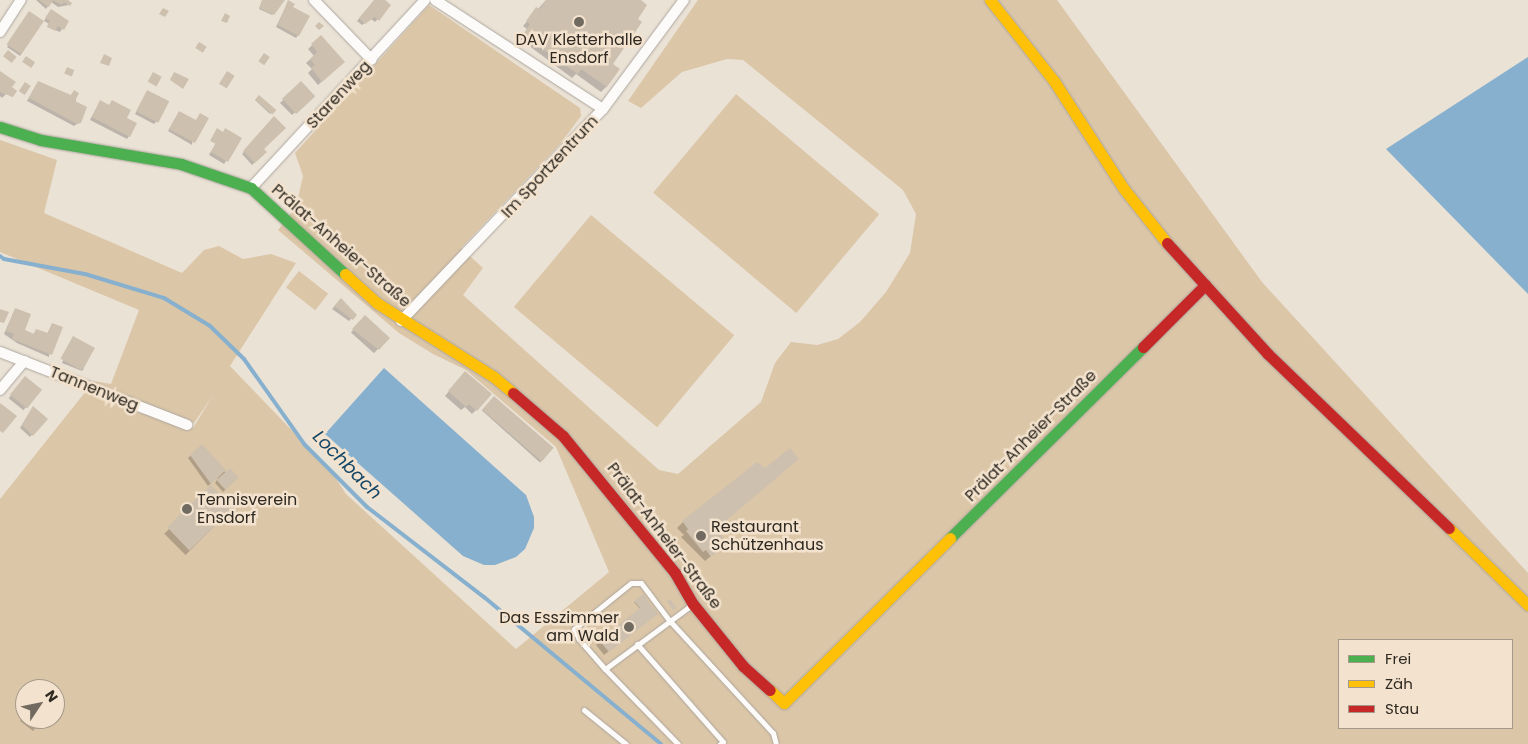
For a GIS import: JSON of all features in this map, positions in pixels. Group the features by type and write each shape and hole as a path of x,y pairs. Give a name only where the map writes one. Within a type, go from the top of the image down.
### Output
{"street":[{"path":"0,32 21,0"},
{"path":"314,0 372,60"},
{"name":"Starenweg","path":"251,188 372,60 425,0"},
{"path":"436,0 603,110"},
{"name":"Im Sportzentrum","path":"402,321 603,110 684,0"},
{"path":"990,0 1054,81 1124,189 1205,285 1274,360 1528,606"},
{"name":"Prälat-Anheier-Straße","path":"0,127 41,140 181,164 251,188 377,303 402,321 479,366 563,436 588,462 646,536 693,604 743,666 784,703 1205,285"},
{"name":"Tannenweg","path":"0,352 188,425"},
{"path":"0,390 24,361"}],"lane":[{"path":"678,744 605,669 579,639 574,629 623,589 636,581 640,582 669,620 773,733 776,744"},
{"path":"605,669 693,604"},
{"path":"637,644 723,743"},
{"path":"584,710 626,744"}],"shaded area":[{"path":"698,0 1057,0 1262,282 1528,573 1528,744 0,744 0,499 94,381 111,384 139,310 0,252 0,140 57,160 44,213 182,273 204,250 219,246 243,259 271,254 296,263 230,366 331,471 346,494 516,649 609,572 556,447 466,370 433,354 399,333 278,230 296,207 303,176 295,153 429,5 580,108 581,116 560,144 461,248 483,268 463,295 659,470 678,474 761,402 775,363 791,342 817,345 838,339 860,322 886,292 910,253 916,214 903,190 743,60 727,59 682,72 641,108 628,101","holes":["213,395 193,428 119,407 123,397 194,423"]},
{"path":"736,94 879,214 796,313 653,193"},
{"path":"591,215 734,335 657,427 514,307"},
{"path":"299,271 328,294 315,310 286,288"}],"water":[{"path":"1528,57 1528,294 1386,149"},
{"path":"384,368 526,495 534,517 534,528 525,549 516,557 495,565 484,565 463,556 325,434"}],"building":[{"path":"39,0 53,0 49,7"},
{"path":"53,0 68,0 72,3 70,6 64,2 62,5"},
{"path":"262,0 285,0 274,15 259,8"},
{"path":"288,0 295,4 293,7 310,16 299,36 278,25"},
{"path":"374,0 385,0 391,5 379,21 375,17 365,24 359,18"},
{"path":"546,0 641,0 647,5 638,19 642,22 613,64 620,69 607,87 581,69 578,74 523,35 530,24 526,21 536,7 540,9"},
{"path":"163,8 169,11 165,17 159,14"},
{"path":"51,9 69,21 64,30 58,26 55,31 47,26 50,21 45,18"},
{"path":"29,11 44,21 22,54 7,44"},
{"path":"225,13 230,16 227,23 221,21"},
{"path":"319,22 324,26 319,30 315,26"},
{"path":"321,35 345,62 322,82 311,68 315,65 310,59 317,52 311,44"},
{"path":"199,42 207,47 203,53 195,48"},
{"path":"8,50 17,57 12,63 3,56"},
{"path":"264,53 270,57 264,65 258,61"},
{"path":"104,54 112,58 109,66 100,63"},
{"path":"26,56 35,62 31,68 22,62"},
{"path":"67,67 74,70 72,77 64,73"},
{"path":"0,71 16,82 12,87 17,91 13,97 0,92"},
{"path":"227,71 235,76 227,88 219,84"},
{"path":"153,72 162,77 156,86 148,82"},
{"path":"174,72 189,79 183,89 170,80"},
{"path":"38,81 71,95 74,90 79,93 75,101 87,107 81,123 77,124 29,98"},
{"path":"301,81 315,96 296,114 282,99"},
{"path":"25,82 31,86 25,95 19,91"},
{"path":"147,90 169,101 158,123 136,111"},
{"path":"259,95 276,110 272,115 255,100"},
{"path":"100,100 109,105 112,100 131,110 127,118 137,123 130,137 92,117"},
{"path":"179,111 196,120 200,113 209,118 195,143 169,129"},
{"path":"274,116 286,128 264,149 267,152 255,163 243,151"},
{"path":"217,128 223,132 225,128 242,138 228,162 211,152 216,144 210,141"},
{"path":"341,298 357,315 353,320 334,306"},
{"path":"15,308 31,314 25,330 34,334 36,329 48,333 52,323 63,327 52,355 12,339 14,334 6,331"},
{"path":"0,309 9,312 4,323 0,322"},
{"path":"365,315 390,338 379,350 352,329"},
{"path":"73,336 95,348 82,371 60,359"},
{"path":"465,371 492,394 477,411 469,404 466,407 448,391"},
{"path":"25,376 42,390 27,408 10,395"},
{"path":"494,396 554,448 542,461 482,410"},
{"path":"0,403 17,416 3,433 0,431"},
{"path":"33,406 48,419 33,436 22,425"},
{"path":"202,444 226,470 211,484 190,455"},
{"path":"790,448 799,459 716,529 728,543 711,557 706,550 703,552 686,531 688,529 682,521 757,462 765,468"},
{"path":"230,468 239,478 225,490 217,480"},
{"path":"211,485 233,508 189,550 167,527"},
{"name":"Das Esszimmer am Wald","path":"643,594 658,614 609,652 599,640 640,608 634,601"},
{"path":"670,599 677,608 673,610 667,602"}],"waterway":[{"name":"Lochbach","path":"0,256 4,259 85,274 164,298 210,326 244,359 305,445 367,507 484,597 661,744"}],"traffic: fast":[{"path":"0,127 41,140 181,164 251,188 345,274"},
{"path":"950,538 1143,347"}],"traffic: slow":[{"path":"990,0 1054,81 1124,189 1167,243"},
{"path":"345,274 377,303 494,377 513,393"},
{"path":"1449,528 1528,605"},
{"path":"770,690 784,703 950,538"}],"traffic: jam":[{"path":"1167,243 1268,354 1449,528"},
{"path":"1143,347 1205,285"},
{"path":"513,393 563,436 675,573 693,604 743,666 770,690"}],"place":[{"name":"DAV Kletterhalle Ensdorf","path":"579,22"},
{"name":"Tennisverein Ensdorf","path":"187,509"},
{"name":"Restaurant Schützenhaus","path":"701,536"},
{"name":"Das Esszimmer am Wald","path":"629,627"}]}
